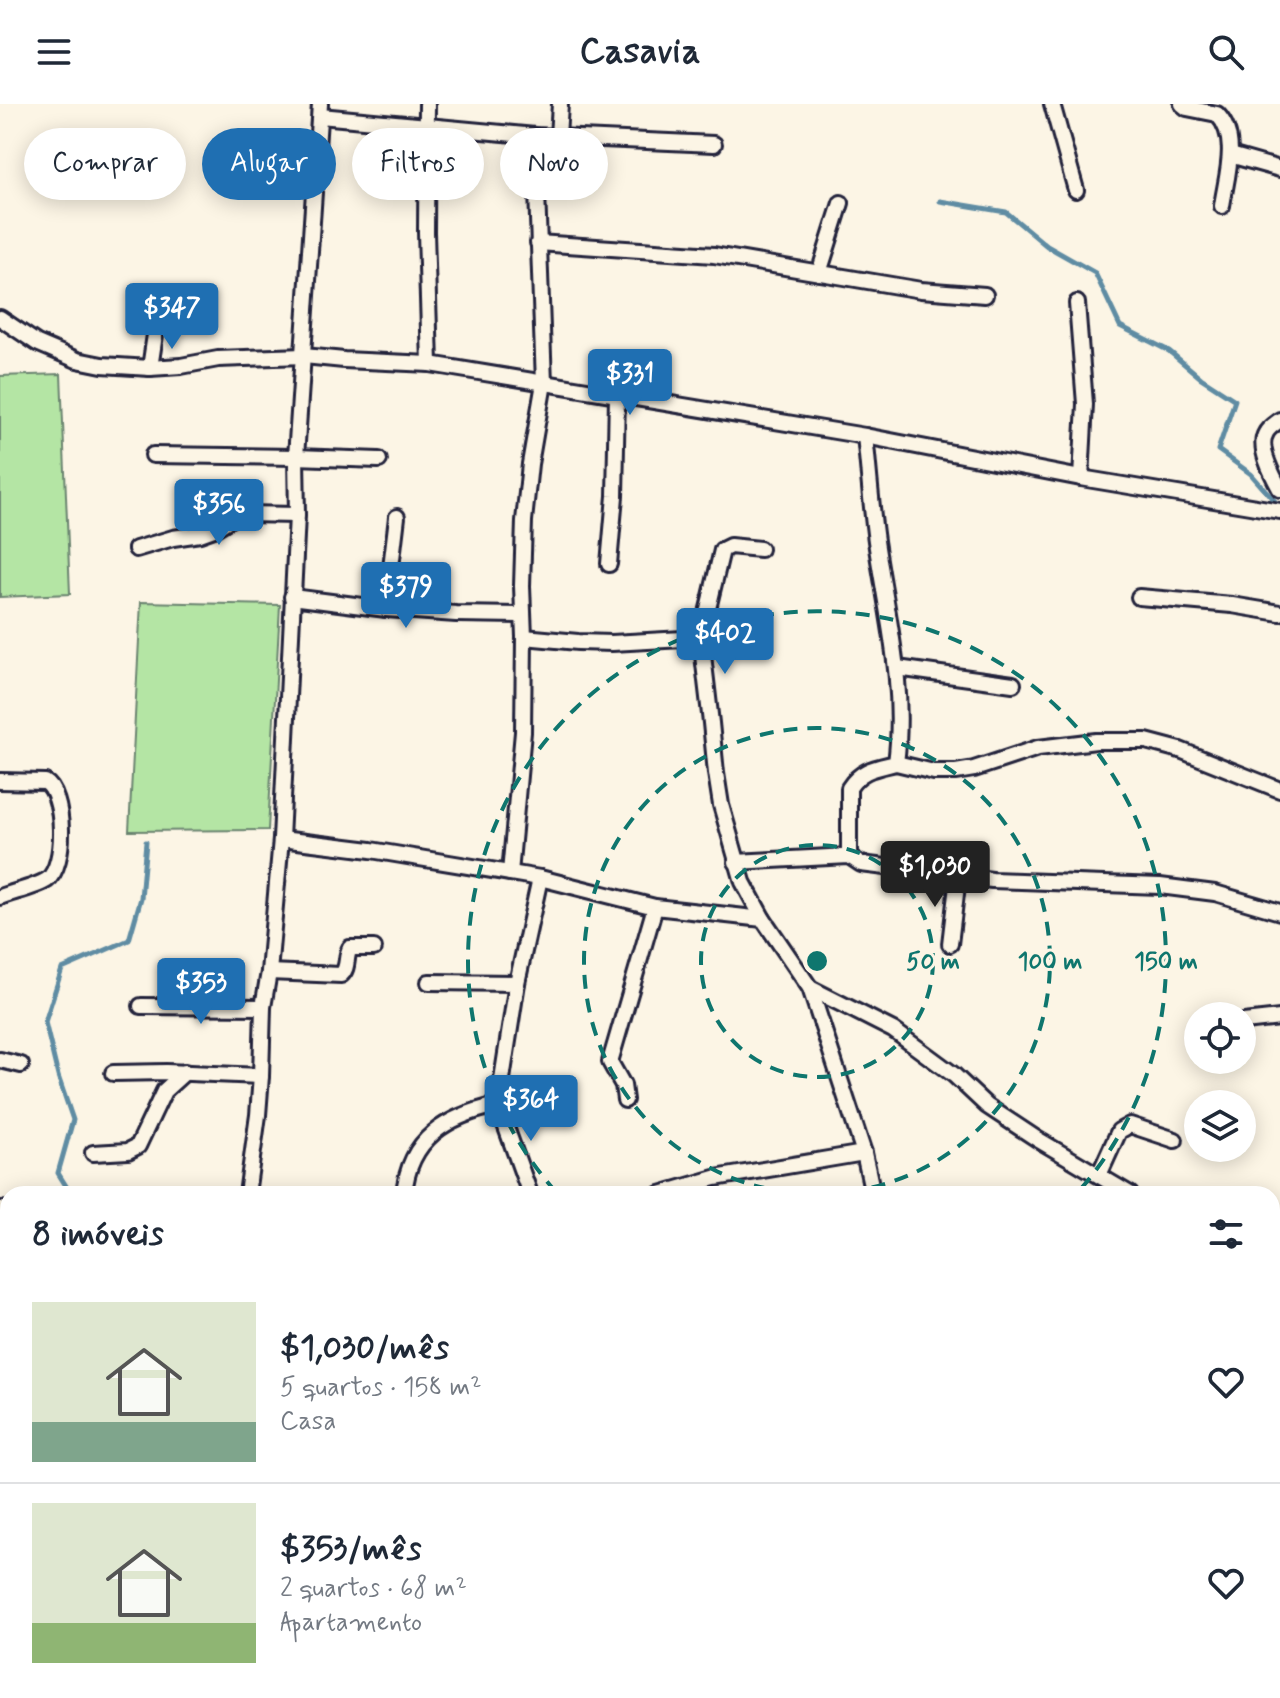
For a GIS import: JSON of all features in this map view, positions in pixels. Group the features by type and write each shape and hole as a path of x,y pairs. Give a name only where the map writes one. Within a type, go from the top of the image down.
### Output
{"street":[{"path":"427,104 426,232 430,364"},
{"path":"559,128 560,104"},
{"path":"1052,104 1076,190"},
{"path":"1182,104 1187,108 1217,114 1227,128 1230,155 1222,206"},
{"path":"248,1186 261,1076 263,1007 281,839 297,515 296,457 320,110 425,127 500,133"},
{"path":"608,139 714,144"},
{"path":"1230,155 1280,169"},
{"path":"510,873 523,732 524,521 544,383 537,200"},
{"path":"819,273 841,203"},
{"path":"538,243 714,255 921,290 985,295"},
{"path":"1077,303 1085,404 1081,478"},
{"path":"0,318 37,343 77,360 102,365 150,368 218,359 304,356 430,364 865,436 1081,478 1280,511"},
{"path":"150,368 156,328"},
{"path":"609,564 615,496 617,395"},
{"path":"1280,420 1266,432 1264,439 1265,456 1280,489"},
{"path":"865,436 876,538 897,668 900,711 896,763"},
{"path":"153,455 379,460"},
{"path":"136,549 200,534 244,514 297,515"},
{"path":"386,609 397,517"},
{"path":"760,549 730,546 722,550 701,638 721,805 743,882 763,919 810,988 864,1153 871,1186"},
{"path":"292,597 386,609 522,615"},
{"path":"1139,597 1232,605 1280,613"},
{"path":"524,637 612,643 701,638"},
{"path":"897,668 1013,684"},
{"path":"849,856 849,788 863,772 896,763 934,772 956,772 1038,748 1096,741 1146,741 1180,750 1280,790"},
{"path":"0,781 45,782 50,785 57,801 61,838 57,867 47,880 0,897"},
{"path":"281,839 371,850 540,878 655,907 763,919"},
{"path":"736,862 849,856 861,864 958,877 1036,883 1160,886 1215,893 1280,912"},
{"path":"950,944 958,877"},
{"path":"527,1186 498,1105 517,983 540,878"},
{"path":"625,1100 623,1085 610,1062 655,907"},
{"path":"269,972 341,975 346,970 350,948 374,948"},
{"path":"429,982 517,983"},
{"path":"810,988 893,1030 954,1075 987,1106 1117,1186"},
{"path":"141,1006 263,1007"},
{"path":"1256,1021 1280,1018"},
{"path":"0,1060 21,1065"},
{"path":"113,1073 185,1072 261,1076"},
{"path":"93,1153 128,1151 138,1146 164,1091 185,1072"},
{"path":"404,1186 411,1160 422,1143 436,1130 456,1117 498,1105"},
{"path":"1099,1175 1119,1131 1130,1125 1175,1140"},
{"path":"688,1186 715,1178 864,1153"}],"green space":[{"path":"61,374 70,594 0,597 0,376"},
{"path":"141,602 280,605 268,830 129,831"}],"waterway":[{"path":"940,201 1006,212 1047,246 1095,273 1120,326 1169,351 1201,378 1235,400 1218,450 1251,474 1279,506"},
{"path":"66,1186 58,1173 73,1120 45,1022 62,969 129,940 141,898 146,842"}]}
